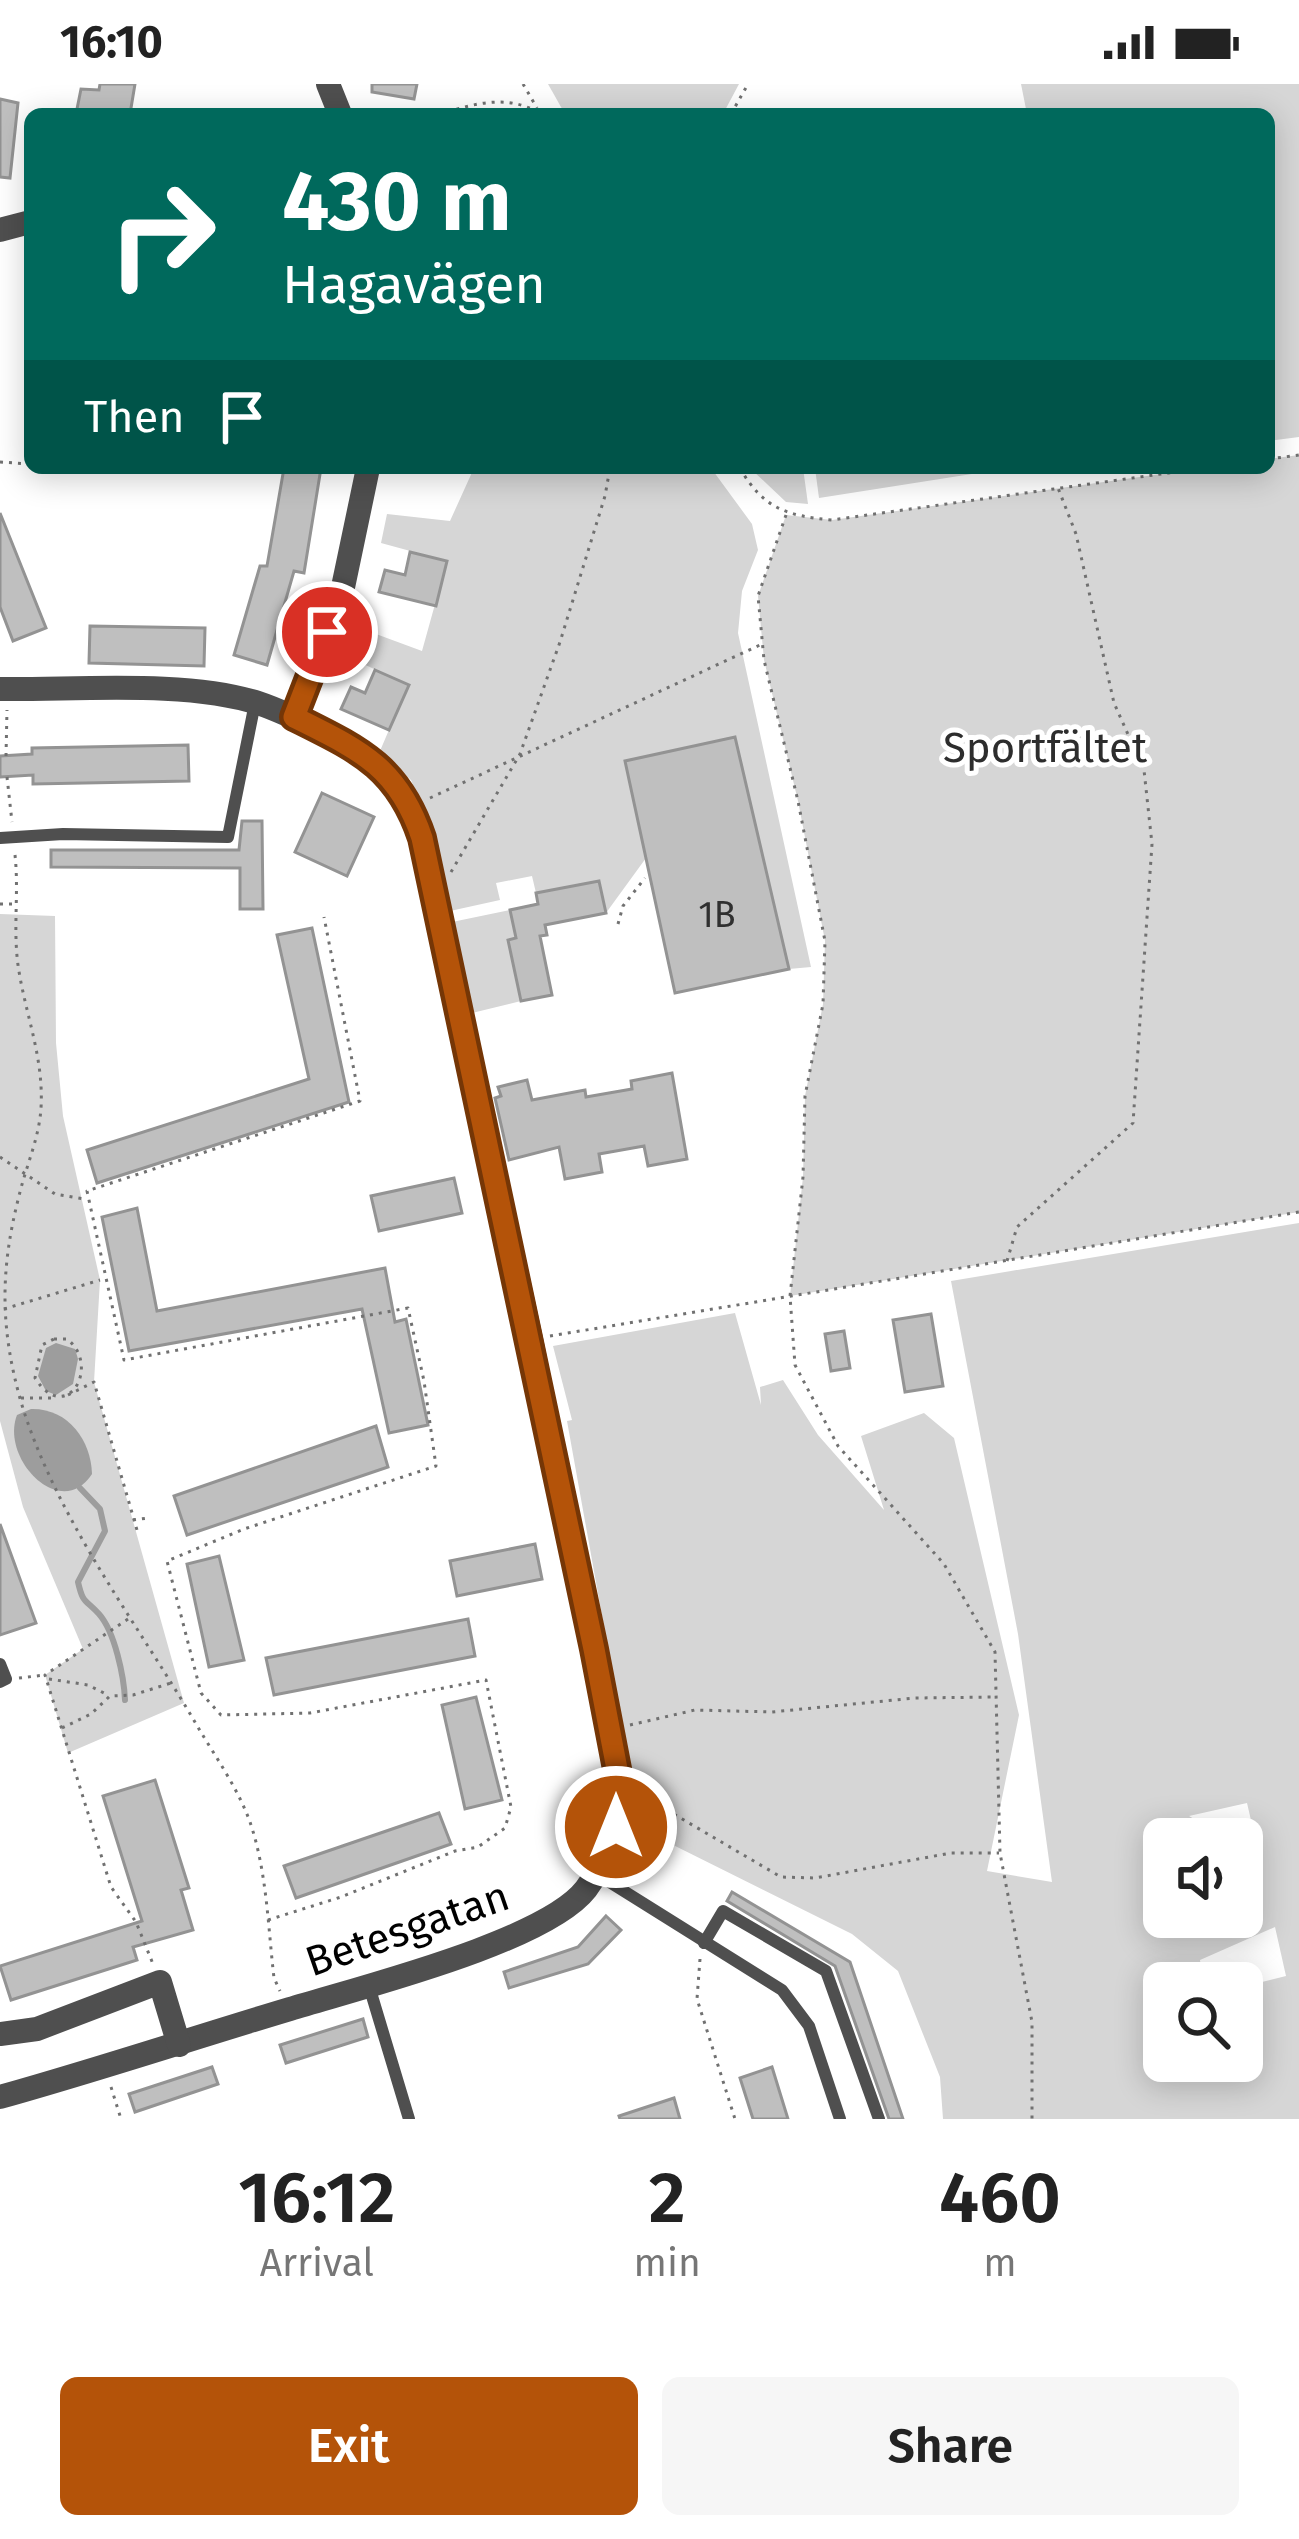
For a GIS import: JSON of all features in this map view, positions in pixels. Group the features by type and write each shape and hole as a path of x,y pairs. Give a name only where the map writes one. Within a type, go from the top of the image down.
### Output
{"street":[{"path":"294,717 342,592 367,474"},
{"name":"Betesgatan","path":"0,2097 369,1986 527,1931 585,1890 616,1827 622,1795 531,1339 529,1301 412,807 396,782 361,752 255,702 186,691 4,689"},
{"path":"0,2034 38,2029 160,1982 179,2045"}],"lane":[{"path":"7,838 62,834 228,837 255,702"},
{"path":"0,1664 3,1680"},
{"path":"595,1873 782,1990 808,2026 841,2119"},
{"path":"704,1943 723,1911 826,1972 879,2119"},
{"path":"369,1986 409,2119"}],"path":[{"path":"462,108 514,100 530,108"},
{"path":"435,899 520,754 560,642 609,474"},
{"path":"743,474 750,486 786,515 832,520 1160,474"},
{"path":"1006,1261 1017,1228 1132,1124 1146,950 1152,844 1144,770 1114,703 1076,534 1058,488"},
{"path":"786,515 758,596 762,644 825,941 824,1004 805,1096 803,1177 790,1296 795,1365 838,1446 944,1564 995,1652 1000,1853 1032,2022 1032,2119"},
{"path":"412,807 762,644"},
{"path":"4,689 6,756"},
{"path":"7,777 18,966 37,1040 41,1078 40,1112 8,1246 2,1310 20,1398 58,1496 250,1821 264,1877 274,1978 287,2009"},
{"path":"618,924 623,906 645,878"},
{"path":"0,904 16,904"},
{"path":"268,1920 454,1851 478,1847 505,1828 511,1807 485,1680 310,1713 221,1715 201,1693 167,1561 244,1529 436,1466 408,1308 124,1360 87,1191 360,1101 324,917"},
{"path":"0,1157 55,1194 84,1199"},
{"path":"531,1339 1299,1212"},
{"path":"2,1310 100,1280"},
{"path":"56,1398 44,1393 35,1378 42,1345 54,1339 67,1339 78,1347 82,1360 81,1376 68,1395"},
{"path":"20,1398 56,1398 94,1382 136,1530"},
{"path":"133,1520 148,1518"},
{"path":"45,1677 130,1618"},
{"path":"45,1677 111,1887 136,1922 160,1982"},
{"path":"3,1680 45,1677 88,1685 110,1696 133,1695 172,1683"},
{"path":"60,1729 91,1714 110,1696"},
{"path":"610,1731 694,1710 772,1712 915,1698 998,1697"},
{"path":"622,1795 644,1796 781,1877 815,1878 951,1853 1000,1853"},
{"path":"376,1882 379,1893"},
{"path":"704,1943 697,1999 735,2119"},
{"path":"104,2068 121,2119"}],"green space":[{"path":"548,84 739,84 726,108 562,108"},
{"path":"1021,84 1299,84 1299,437 1275,440 1275,108 1026,108"},
{"name":"Sportfältet","path":"1299,455 1299,1212 790,1296 803,1177 805,1096 823,1004 825,941 764,660 758,596 786,515 832,520 1161,474 1275,474 1275,458"},
{"path":"471,474 715,474 752,524 758,550 742,591 738,633 811,967 789,969 735,737 625,761 646,858 606,913 599,881 536,893 532,876 496,883 500,900 450,911 427,817 411,780 380,751 408,685 338,652 349,624 422,651 447,561 381,543 387,514 450,521"},
{"path":"756,474 804,474 808,504 786,502"},
{"path":"816,474 972,474 819,498"},
{"path":"510,910 516,938 508,940 521,1001 472,1013 452,922"},
{"path":"0,914 55,916 56,1043 63,1116 100,1280 94,1382 184,1703 68,1753 45,1675 83,1649 23,1507 0,1421"},
{"path":"1299,1223 1299,2119 943,2119 940,2077 898,1971 852,1934 623,1820 633,1788 567,1421 572,1420 553,1346 735,1313 761,1405 760,1387 783,1380 818,1435 884,1510 861,1436 924,1413 954,1438 1019,1715 987,1871 1052,1882 1018,1634 951,1281","holes":["1247,1803 1250,1818 1263,1818 1263,1932 1275,1927 1286,1976 1263,1982 1263,2082 1143,2082 1143,1962 1200,1962 1250,1938 1143,1938 1143,1818 1192,1818 1189,1816"]}],"shaded area":[{"path":"56,1343 75,1349 78,1359 73,1384 56,1395 46,1391 38,1376 46,1348"},
{"path":"31,1409 56,1414 82,1438 92,1474 79,1487 50,1488 25,1466 14,1432 17,1415"}],"building":[{"path":"100,84 135,84 131,108 77,108 81,89 99,90"},
{"path":"372,84 417,84 414,99 372,92"},
{"path":"0,99 18,103 10,178 0,177"},
{"path":"283,474 320,474 304,573 294,571 267,665 234,655 260,566 267,566"},
{"path":"0,513 46,628 13,641 0,607"},
{"path":"410,552 447,561 436,606 379,592 385,570 405,575"},
{"path":"90,626 205,628 204,666 89,663"},
{"path":"375,670 409,685 389,730 341,709 351,687 365,693"},
{"path":"735,737 789,969 675,993 625,761"},
{"path":"188,745 189,781 33,784 33,775 0,777 0,756 32,754 32,748"},
{"path":"322,793 374,817 347,876 295,852"},
{"path":"242,821 262,821 263,909 240,909 240,868 51,867 51,850 239,850"},
{"path":"599,881 606,913 545,925 547,935 540,936 552,995 521,1001 508,940 516,938 510,910 538,904 536,893"},
{"path":"312,928 349,1102 97,1183 87,1150 309,1079 277,935"},
{"path":"672,1073 687,1159 648,1166 644,1146 599,1154 602,1172 565,1179 559,1147 509,1160 495,1098 501,1096 498,1087 527,1080 532,1100 585,1090 586,1097 632,1089 631,1081"},
{"path":"454,1178 462,1213 379,1231 371,1196"},
{"path":"137,1208 157,1311 385,1268 395,1322 406,1319 428,1425 389,1433 362,1309 129,1351 102,1217"},
{"path":"931,1314 943,1386 905,1392 893,1320"},
{"path":"844,1331 850,1368 831,1371 825,1334"},
{"path":"376,1426 388,1467 187,1535 174,1496"},
{"path":"0,1524 36,1623 0,1635"},
{"path":"535,1544 542,1579 457,1596 450,1561"},
{"path":"219,1556 244,1660 209,1667 187,1564"},
{"path":"468,1619 475,1656 274,1695 266,1658"},
{"path":"476,1697 502,1800 465,1809 442,1705"},
{"path":"155,1780 189,1888 181,1890 193,1930 133,1947 137,1960 11,2000 0,1966 142,1921 103,1796"},
{"path":"439,1813 451,1844 296,1898 284,1866"},
{"path":"732,1892 850,1962 903,2119 889,2119 835,1966 727,1901"},
{"path":"606,1916 621,1930 588,1964 509,1988 504,1972 578,1947"},
{"path":"363,2019 368,2037 286,2063 280,2045"},
{"path":"212,2067 218,2084 135,2112 129,2094"},
{"path":"772,2067 788,2119 753,2119 740,2078"},
{"path":"674,2098 680,2119 620,2119 619,2116"}],"waterway":[{"path":"80,1488 100,1509 105,1531 78,1582 83,1598 110,1632 125,1700"}],"route":[{"path":"327,632 294,717 361,752 396,782 412,807 422,838 594,1649 622,1795 616,1827"}]}
